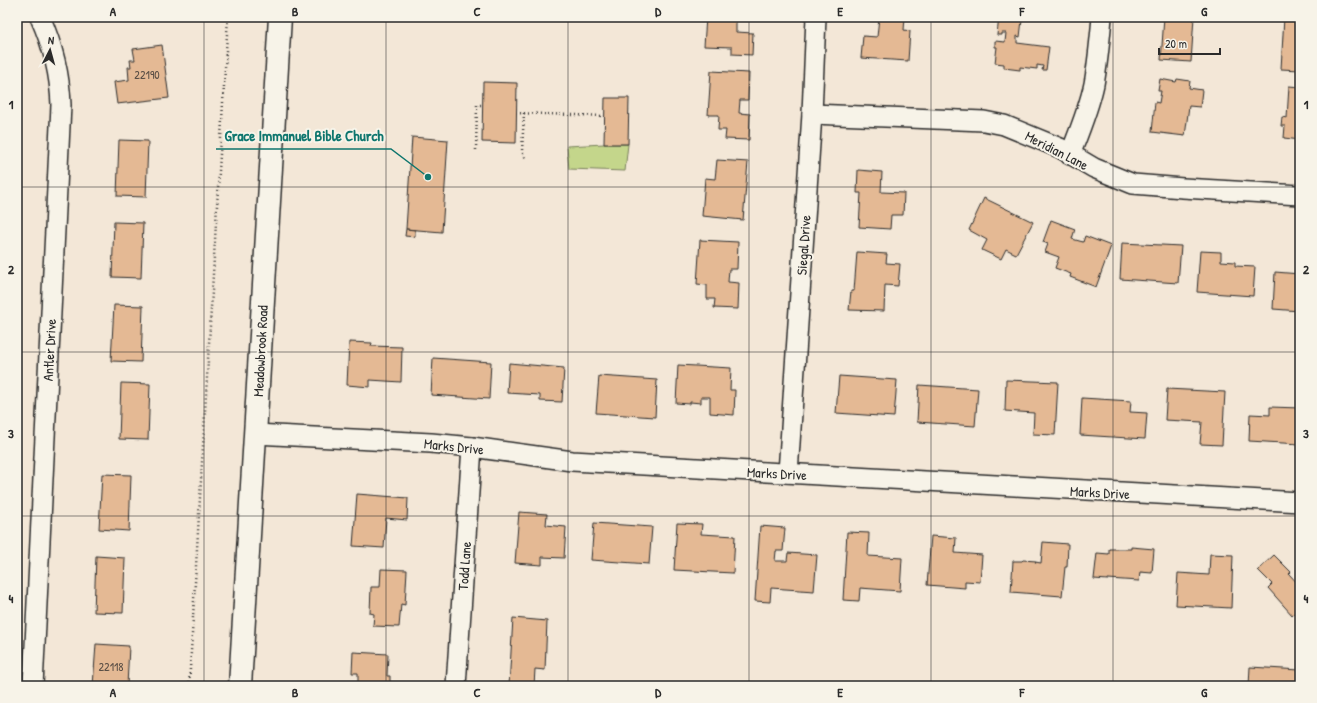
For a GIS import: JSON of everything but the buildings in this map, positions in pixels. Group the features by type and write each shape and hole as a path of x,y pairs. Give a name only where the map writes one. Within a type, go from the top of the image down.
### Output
{"street":[{"name":"Antler Drive","path":"33,686 61,105 58,69 54,51 40,17"},
{"name":"Meadowbrook Road","path":"240,686 280,17"},
{"name":"Siegal Drive","path":"788,473 812,114 816,17"},
{"path":"1070,155 1086,113 1093,85 1099,51 1102,17"},
{"name":"Meridian Lane","path":"812,114 984,121 1004,125 1060,148 1094,168 1134,184 1300,195"},
{"name":"Marks Drive","path":"255,434 431,443 472,447 572,461 1300,502"},
{"name":"Todd Lane","path":"456,686 472,447"}],"path":[{"path":"190,686 228,17"},
{"path":"476,150 477,105 483,105"},
{"path":"516,113 604,116"},
{"path":"524,113 522,151 525,155 524,158"}],"green space":[{"path":"628,144 625,171 569,169 567,146"}],"place":[{"name":"Grace Immanuel Bible Church","path":"428,177"}]}
